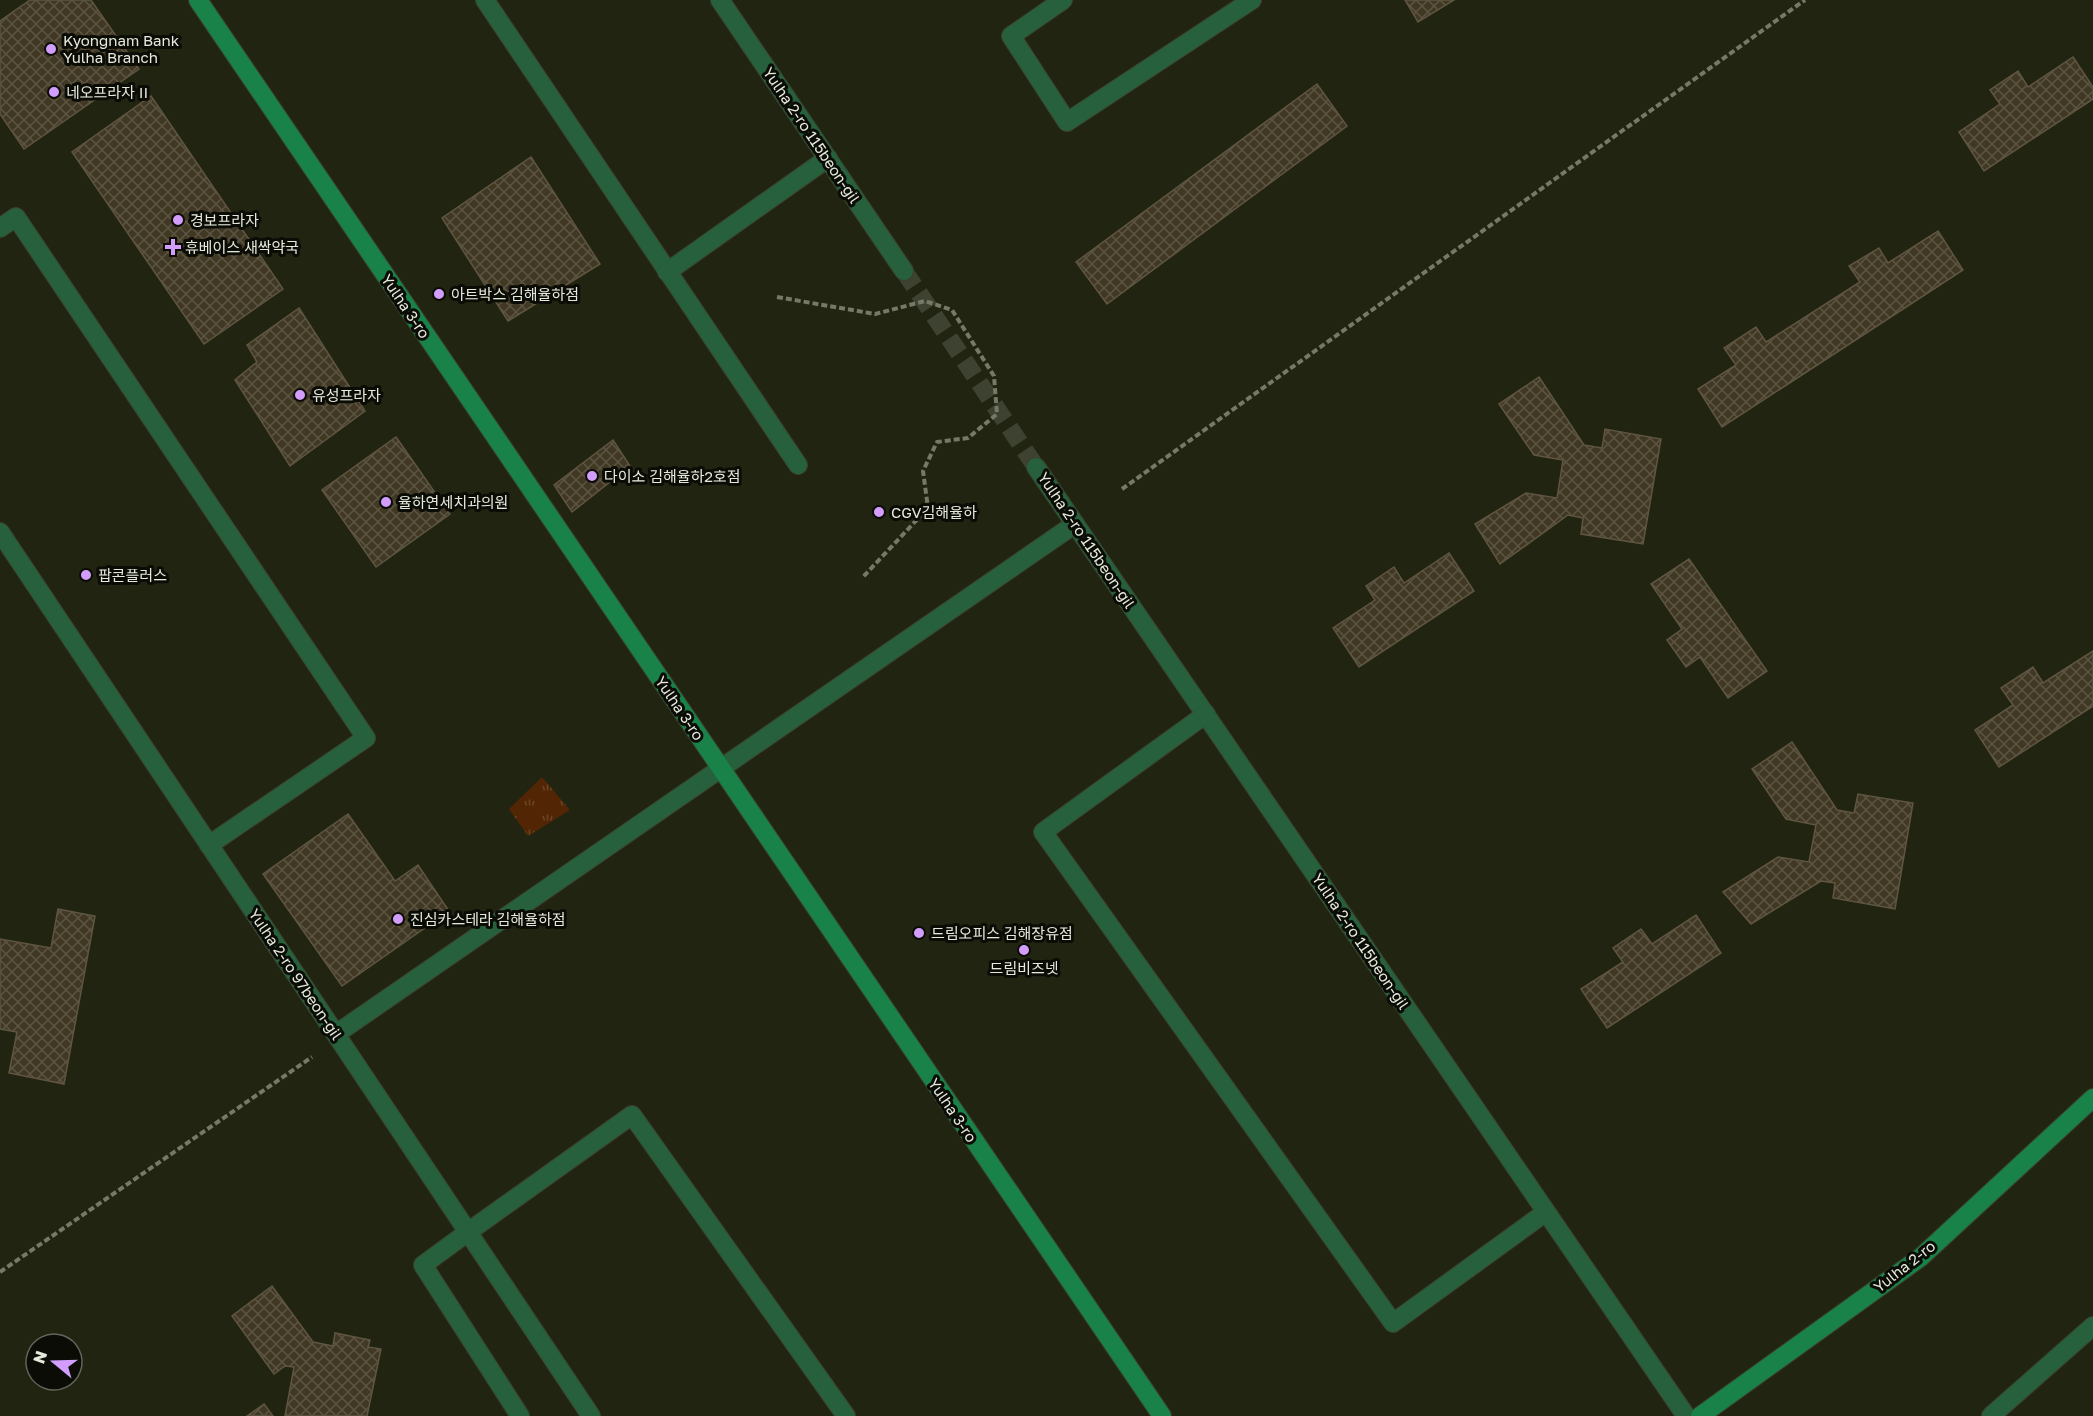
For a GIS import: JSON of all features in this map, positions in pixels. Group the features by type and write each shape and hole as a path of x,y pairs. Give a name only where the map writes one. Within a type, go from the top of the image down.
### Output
{"street":[{"name":"Yulha 3-ro","path":"198,0 1162,1416"},
{"path":"485,0 798,465"},
{"name":"Yulha 2-ro 115beon-gil","path":"720,0 904,270"},
{"path":"1063,0 1011,36 1067,122 1252,0"},
{"path":"668,272 828,158"},
{"path":"0,228 16,217 366,738 209,845"},
{"name":"Yulha 2-ro 115beon-gil","path":"1036,467 1686,1416"},
{"path":"336,1034 1075,524"},
{"name":"Yulha 2-ro 97beon-gil","path":"0,532 591,1416"},
{"path":"1206,714 1043,832 1393,1323 1546,1212"},
{"name":"Yulha 2-ro","path":"1700,1416 1921,1257 2093,1098"},
{"path":"520,1416 423,1265 632,1115 846,1416"},
{"path":"1991,1416 2093,1326"}],"path":[{"path":"1122,489 1805,0"},
{"path":"777,297 875,314 926,301 952,310 994,376 996,414 968,438 937,442 923,471 928,508 861,578"},
{"path":"0,1272 312,1058"}],"green space":[{"path":"542,777 570,810 528,836 509,809"}],"building":[{"name":"네오프라자 II","path":"30,0 91,0 139,69 24,149 0,114 0,21"},
{"path":"1405,0 1454,0 1418,22"},
{"path":"2073,57 2093,87 2093,99 1984,171 1959,132 2000,104 1990,90 2018,71 2028,87"},
{"path":"1317,84 1347,126 1107,304 1076,262"},
{"name":"경보프라자","path":"151,96 283,289 204,344 72,152"},
{"path":"531,157 600,264 508,321 442,218"},
{"path":"1938,231 1963,270 1722,427 1698,389 1736,365 1724,348 1756,327 1766,342 1860,282 1849,266 1879,248 1888,263"},
{"name":"유성프라자","path":"299,308 365,411 290,466 235,380 257,362 247,345"},
{"path":"1539,377 1584,445 1602,448 1605,429 1661,439 1643,544 1581,534 1583,518 1568,515 1500,564 1475,524 1526,493 1557,498 1563,460 1534,455 1499,404"},
{"name":"율하연세치과의원","path":"396,437 450,514 376,567 322,490"},
{"name":"다이소 김해율하2호점","path":"613,440 630,466 572,512 554,485"},
{"path":"1449,553 1474,591 1359,667 1333,628 1375,600 1366,586 1394,567 1404,583"},
{"path":"1689,559 1767,671 1728,698 1700,657 1686,667 1667,640 1682,629 1651,584"},
{"path":"2093,651 2093,706 1999,767 1975,730 2013,705 2001,688 2033,667 2043,683"},
{"path":"1792,742 1837,810 1854,813 1858,794 1913,803 1895,909 1833,898 1835,883 1821,881 1751,924 1723,892 1778,857 1809,862 1816,825 1786,819 1752,769"},
{"path":"348,814 395,881 418,865 449,911 342,986 263,874"},
{"path":"58,909 95,916 64,1084 9,1073 17,1032 0,1029 0,939 51,948"},
{"path":"1696,915 1721,953 1607,1028 1581,989 1623,962 1613,948 1641,929 1652,944"},
{"path":"272,1286 313,1342 333,1346 335,1333 370,1340 368,1347 381,1349 367,1416 285,1416 294,1367 285,1366 274,1374 232,1316"},
{"path":"264,1404 273,1416 247,1416"}],"tunnel":[{"path":"904,271 1036,467"}],"place":[{"name":"Kyongnam Bank Yulha Branch","path":"51,49"},
{"name":"네오프라자 II","path":"54,92"},
{"name":"경보프라자","path":"178,220"},
{"name":"휴베이스 새싹약국","path":"173,247"},
{"name":"아트박스 김해율하점","path":"439,294"},
{"name":"유성프라자","path":"300,395"},
{"name":"다이소 김해율하2호점","path":"592,476"},
{"name":"율하연세치과의원","path":"386,502"},
{"name":"CGV김해율하","path":"879,512"},
{"name":"팝콘플러스","path":"86,575"},
{"name":"진심카스테라 김해율하점","path":"398,919"},
{"name":"드림오피스 김해장유점","path":"919,933"},
{"name":"드림비즈넷","path":"1024,950"}]}
